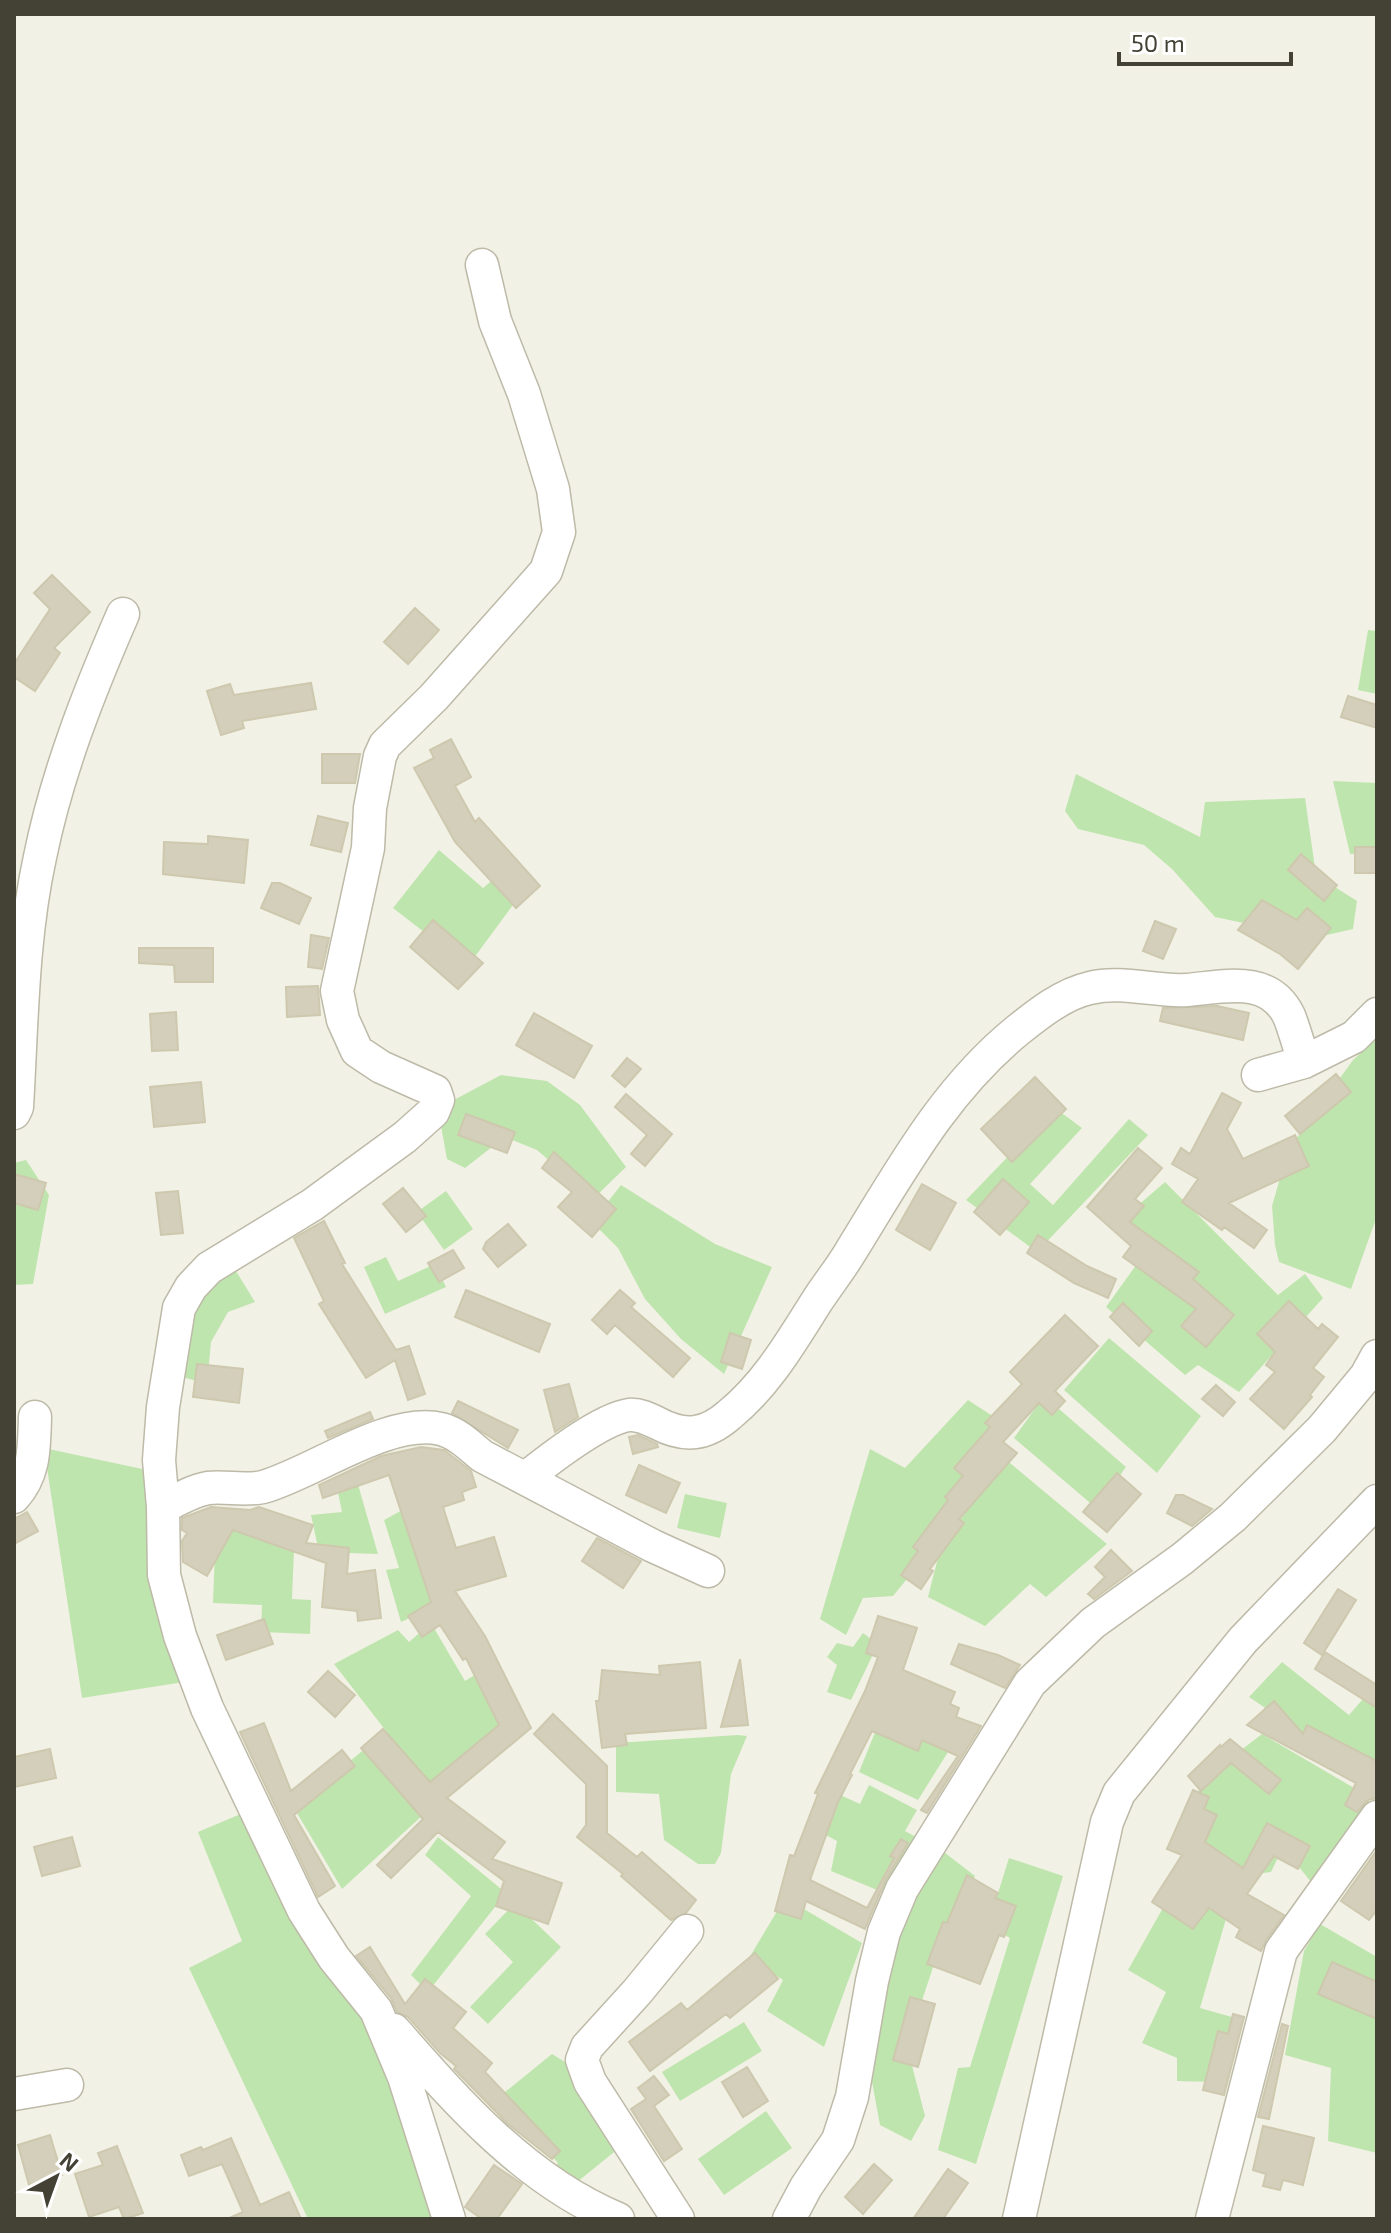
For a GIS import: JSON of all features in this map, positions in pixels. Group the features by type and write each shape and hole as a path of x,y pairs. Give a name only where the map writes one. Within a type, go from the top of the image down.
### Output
{"street":[{"path":"482,265 495,321 524,394 553,489 559,532 546,571 434,697 385,745 370,808 368,848 337,991 343,1020 357,1051 381,1067 435,1091 438,1100 433,1112 393,1146 312,1205 209,1268 191,1287 179,1308 163,1407 159,1460 164,1575 180,1636 207,1708 304,1911 334,1958 443,2085 524,2163 562,2190 618,2219"},
{"path":"14,1113 17,1107 26,949 39,858 58,784 97,675 123,614"},
{"path":"526,1478 610,1422 630,1415 645,1417 673,1430 700,1433 730,1415 782,1358 925,1129 996,1048 1057,1002 1090,988 1119,986 1181,990 1244,984 1263,990 1287,1013 1304,1062"},
{"path":"1258,1075 1304,1062 1354,1037 1377,1014"},
{"path":"789,2219 806,2187 838,2140 852,2097 872,1981 884,1932 902,1889 1030,1683 1093,1623 1182,1559 1233,1517 1322,1429 1366,1376 1377,1356"},
{"path":"14,1497 29,1477 33,1462 35,1417"},
{"path":"163,1507 185,1495 209,1488 239,1490 263,1486 358,1445 409,1429 444,1429 464,1440 482,1456 653,1546 708,1571"},
{"path":"1019,2219 1107,1822 1119,1793 1243,1640 1377,1501"},
{"path":"1212,2219 1281,1951 1377,1817"},
{"path":"678,2219 590,2082 582,2060 587,2047 687,1931"},
{"path":"376,2010 404,2077 449,2219"},
{"path":"14,2094 67,2085"}],"green space":[{"path":"1368,630 1377,631 1377,694 1358,690"},
{"path":"1076,774 1200,837 1205,802 1305,798 1316,875 1357,901 1353,929 1305,940 1272,929 1215,917 1172,869 1144,845 1078,829 1065,811"},
{"path":"1333,781 1377,783 1377,854 1350,854"},
{"path":"439,850 483,888 501,873 524,890 468,966 393,908"},
{"path":"1377,1038 1377,1216 1351,1289 1279,1262 1272,1206 1288,1150 1353,1060"},
{"path":"501,1075 547,1081 580,1105 626,1167 593,1199 537,1150 505,1137 465,1168 447,1159 441,1126 452,1101"},
{"path":"1055,1108 1082,1128 1030,1184 1053,1205 1129,1119 1148,1135 1037,1252 966,1200"},
{"path":"26,1160 49,1195 33,1284 14,1285 14,1163"},
{"path":"1165,1182 1278,1295 1305,1274 1323,1298 1239,1392 1198,1365 1185,1375 1106,1307 1149,1247 1121,1220"},
{"path":"621,1185 715,1244 772,1267 724,1374 681,1339 645,1299 618,1248 592,1222"},
{"path":"446,1191 473,1229 444,1250 417,1212"},
{"path":"386,1257 398,1281 435,1264 446,1287 385,1314 364,1267"},
{"path":"231,1263 255,1302 228,1312 211,1342 207,1384 179,1376 189,1309"},
{"path":"1109,1338 1201,1416 1157,1473 1064,1390"},
{"path":"1044,1396 1126,1467 1096,1508 1014,1438"},
{"path":"968,1400 1008,1426 911,1574 893,1596 863,1598 846,1635 820,1619 870,1449 905,1468"},
{"path":"44,1448 147,1470 184,1682 82,1698"},
{"path":"1004,1458 1107,1544 1046,1597 1030,1584 985,1626 928,1597 941,1546"},
{"path":"357,1481 378,1554 319,1552 311,1515 342,1512 336,1483"},
{"path":"685,1494 727,1503 720,1538 677,1528"},
{"path":"417,1502 437,1605 401,1622 386,1570 399,1568 384,1520"},
{"path":"216,1522 295,1526 292,1599 311,1600 310,1634 261,1632 262,1605 213,1603"},
{"path":"431,1623 465,1681 483,1670 511,1725 428,1785 334,1664 398,1630 409,1642"},
{"path":"863,1633 878,1644 851,1700 827,1692 837,1665 827,1657 837,1643 853,1647"},
{"path":"1282,1662 1349,1715 1370,1691 1377,1691 1375,1782 1249,1697"},
{"path":"880,1720 948,1752 918,1800 859,1772"},
{"path":"1262,1734 1366,1795 1372,1808 1315,1887 1283,1847 1271,1872 1239,1876 1189,1828 1201,1781"},
{"path":"747,1736 731,1774 721,1853 715,1864 698,1864 664,1840 659,1794 616,1792 616,1743"},
{"path":"367,1747 423,1815 342,1889 294,1808"},
{"path":"869,1785 917,1810 905,1831 916,1837 882,1892 831,1871 837,1841 820,1832 838,1794 860,1804"},
{"path":"250,1810 318,1957 379,2044 442,2219 308,2219 189,1968 242,1941 198,1832"},
{"path":"438,1837 506,1893 428,1992 411,1975 471,1896 425,1855"},
{"path":"940,1849 975,1876 937,1955 907,2046 925,2116 911,2141 880,2125 868,2060 908,1891"},
{"path":"1009,1858 1063,1876 976,2164 938,2150 958,2068 970,2067 1010,1938 988,1925"},
{"path":"1173,1890 1228,1912 1200,2008 1232,2017 1216,2082 1177,2081 1177,2058 1142,2043 1166,1992 1128,1970"},
{"path":"785,1898 862,1943 824,2047 767,2011 783,1980 749,1958"},
{"path":"515,1903 561,1947 488,2024 470,2007 513,1962 485,1934"},
{"path":"1320,1924 1377,1957 1377,2153 1328,2141 1331,2068 1285,2055 1304,1951"},
{"path":"744,2022 762,2051 680,2101 662,2072"},
{"path":"552,2054 578,2070 624,2144 571,2187 552,2171 558,2163 499,2097"},
{"path":"766,2111 792,2148 724,2195 698,2159"}],"building":[{"path":"52,575 90,612 54,648 60,653 35,691 14,677 14,664 50,609 34,593"},
{"path":"415,608 439,630 408,664 384,642"},
{"path":"311,683 316,709 242,721 244,728 221,735 207,691 230,684 234,695"},
{"path":"1348,696 1377,705 1377,728 1341,717"},
{"path":"451,739 471,777 455,786 475,822 479,818 540,886 516,908 455,842 414,768 434,758 430,750"},
{"path":"322,754 360,754 355,783 322,783"},
{"path":"318,816 348,823 341,852 311,845"},
{"path":"208,836 248,840 244,883 163,874 164,842 208,844"},
{"path":"1355,847 1377,847 1377,873 1355,873"},
{"path":"1301,854 1337,885 1324,901 1288,870"},
{"path":"272,883 280,883 311,898 299,924 261,908"},
{"path":"1262,900 1297,920 1307,908 1331,928 1298,969 1280,954 1238,930"},
{"path":"433,920 483,963 458,989 410,947"},
{"path":"1155,921 1176,929 1163,959 1143,951"},
{"path":"311,935 329,938 322,969 308,967"},
{"path":"139,948 213,948 213,982 175,982 174,965 139,963"},
{"path":"318,986 320,1015 287,1017 286,987"},
{"path":"1217,1006 1249,1013 1243,1040 1160,1021 1163,1008"},
{"path":"176,1012 178,1050 152,1051 150,1014"},
{"path":"534,1013 592,1046 574,1078 516,1045"},
{"path":"627,1058 641,1069 625,1087 612,1076"},
{"path":"1336,1074 1351,1092 1300,1134 1285,1116"},
{"path":"1035,1077 1066,1109 1012,1162 981,1129"},
{"path":"201,1082 205,1122 154,1127 150,1087"},
{"path":"1222,1093 1241,1103 1227,1129 1243,1159 1295,1135 1309,1166 1229,1203 1267,1230 1254,1248 1182,1202 1198,1179 1172,1164 1181,1148 1190,1154"},
{"path":"626,1094 672,1134 645,1166 631,1154 647,1135 615,1107"},
{"path":"466,1114 515,1132 507,1153 458,1135"},
{"path":"1138,1148 1162,1168 1135,1199 1144,1206 1130,1222 1199,1272 1193,1279 1234,1315 1206,1347 1181,1326 1196,1309 1123,1257 1131,1246 1087,1207"},
{"path":"554,1152 616,1209 592,1237 558,1207 572,1192 542,1168"},
{"path":"14,1174 46,1183 38,1210 14,1203"},
{"path":"1003,1179 1029,1202 1000,1235 974,1212"},
{"path":"922,1184 956,1203 930,1250 896,1230"},
{"path":"403,1188 426,1216 406,1232 383,1204"},
{"path":"178,1191 183,1233 161,1235 156,1193"},
{"path":"324,1221 345,1263 342,1264 396,1350 409,1346 425,1394 408,1400 395,1360 366,1378 319,1304 324,1301 294,1238"},
{"path":"508,1224 526,1245 498,1267 483,1249 486,1242"},
{"path":"1038,1235 1087,1266 1116,1279 1108,1298 1074,1283 1027,1253"},
{"path":"453,1250 464,1268 439,1282 428,1263"},
{"path":"466,1290 550,1324 539,1352 455,1317"},
{"path":"620,1290 635,1303 631,1307 690,1358 673,1377 615,1325 607,1334 592,1320"},
{"path":"1289,1301 1318,1329 1322,1324 1338,1337 1313,1368 1324,1377 1310,1395 1312,1397 1284,1429 1250,1399 1275,1372 1266,1365 1275,1352 1257,1334"},
{"path":"1123,1303 1152,1331 1139,1346 1110,1317"},
{"path":"1065,1315 1098,1346 1055,1391 1065,1401 1052,1415 1039,1403 1003,1442 1017,1453 959,1519 964,1523 930,1569 933,1571 921,1589 901,1575 918,1551 913,1547 948,1500 945,1497 963,1476 954,1468 990,1427 985,1423 1022,1384 1010,1372"},
{"path":"730,1333 751,1340 742,1369 721,1362"},
{"path":"197,1364 243,1369 239,1403 193,1397"},
{"path":"569,1384 578,1417 555,1432 544,1390"},
{"path":"1216,1385 1235,1402 1223,1416 1202,1399"},
{"path":"458,1401 518,1430 508,1448 452,1413"},
{"path":"370,1412 373,1419 328,1438 325,1431"},
{"path":"638,1435 658,1447 633,1454 629,1437"},
{"path":"421,1447 444,1450 471,1471 476,1487 462,1492 464,1500 443,1507 456,1548 494,1537 506,1576 455,1591 485,1636 531,1728 447,1798 505,1842 492,1859 562,1883 548,1924 496,1906 504,1881 438,1832 391,1878 377,1865 423,1819 361,1748 383,1729 430,1782 499,1725 466,1658 463,1660 440,1625 422,1637 408,1616 431,1602 389,1475 323,1498 319,1485 381,1456"},
{"path":"639,1465 680,1483 666,1513 626,1495"},
{"path":"1117,1473 1141,1494 1107,1532 1083,1512"},
{"path":"1176,1495 1183,1495 1212,1509 1192,1526 1167,1513"},
{"path":"211,1507 250,1510 259,1507 313,1525 306,1543 349,1548 347,1574 375,1570 381,1618 358,1621 357,1611 322,1607 326,1563 233,1530 207,1576 183,1562 182,1541 187,1533 182,1530 182,1518"},
{"path":"27,1512 38,1531 14,1544 14,1519"},
{"path":"597,1538 641,1561 623,1588 582,1561"},
{"path":"1111,1550 1132,1571 1094,1599 1088,1594 1105,1577 1095,1567"},
{"path":"1338,1589 1356,1600 1322,1655 1304,1643"},
{"path":"878,1616 917,1628 903,1670 955,1692 950,1704 959,1708 956,1717 981,1726 927,1813 921,1810 958,1756 922,1740 918,1751 872,1731 838,1802 810,1880 867,1908 894,1858 890,1856 901,1839 908,1843 885,1881 865,1929 806,1901 801,1919 775,1911 790,1855 794,1856 818,1794 815,1793 865,1691 878,1657 866,1653"},
{"path":"264,1619 273,1644 226,1660 217,1635"},
{"path":"959,1644 1020,1665 1005,1688 951,1664"},
{"path":"1325,1652 1377,1685 1377,1708 1315,1669"},
{"path":"740,1659 748,1725 721,1727"},
{"path":"700,1662 706,1728 625,1734 627,1745 602,1748 596,1701 599,1701 602,1670 660,1675 659,1666"},
{"path":"328,1671 355,1695 335,1717 308,1692"},
{"path":"1274,1701 1303,1734 1307,1725 1377,1761 1377,1798 1368,1800 1357,1812 1345,1805 1356,1783 1247,1725"},
{"path":"553,1714 607,1766 607,1833 637,1857 642,1852 696,1900 686,1913 671,1920 621,1876 623,1874 577,1837 586,1825 586,1784 534,1734"},
{"path":"264,1723 291,1791 342,1750 355,1766 294,1815 335,1886 318,1897 240,1732"},
{"path":"1230,1739 1281,1780 1269,1794 1231,1763 1201,1791 1188,1776"},
{"path":"50,1749 56,1778 14,1787 14,1757"},
{"path":"1193,1790 1209,1797 1204,1809 1217,1815 1205,1842 1243,1868 1267,1823 1310,1846 1298,1869 1274,1856 1247,1894 1284,1915 1261,1951 1236,1937 1240,1929 1209,1908 1193,1929 1152,1902 1182,1855 1167,1849"},
{"path":"72,1837 80,1866 42,1876 34,1847"},
{"path":"1377,1850 1377,1910 1369,1920 1341,1901"},
{"path":"967,1875 998,1893 995,1898 1016,1906 1004,1937 999,1935 980,1984 927,1964 943,1922 947,1923"},
{"path":"370,1947 405,2004 425,1979 466,2012 453,2028 492,2063 485,2072 560,2151 552,2159 508,2124 408,2017 397,2012 391,1998 356,1956"},
{"path":"755,1953 778,1979 730,2018 726,2014 650,2071 629,2042 681,2003 687,2010"},
{"path":"1332,1962 1377,1982 1377,2019 1318,1994"},
{"path":"910,1997 935,2004 918,2067 893,2060"},
{"path":"1233,2014 1244,2017 1224,2095 1203,2090 1218,2031 1228,2034"},
{"path":"1282,2024 1288,2026 1269,2119 1258,2117"},
{"path":"747,2067 768,2101 743,2117 722,2082"},
{"path":"654,2076 669,2095 654,2106 682,2149 664,2161 631,2109 646,2099 638,2088"},
{"path":"1263,2126 1314,2138 1303,2185 1283,2180 1280,2190 1263,2186 1266,2174 1253,2170"},
{"path":"50,2135 62,2175 29,2185 18,2145"},
{"path":"231,2138 260,2205 289,2192 301,2219 227,2219 243,2212 222,2164 189,2176 181,2155"},
{"path":"117,2146 143,2213 124,2219 119,2207 89,2217 75,2174 103,2165 98,2153"},
{"path":"874,2164 892,2180 863,2214 845,2197"},
{"path":"494,2165 522,2184 497,2219 482,2219 465,2207"},
{"path":"948,2169 968,2183 943,2219 913,2219"}]}
